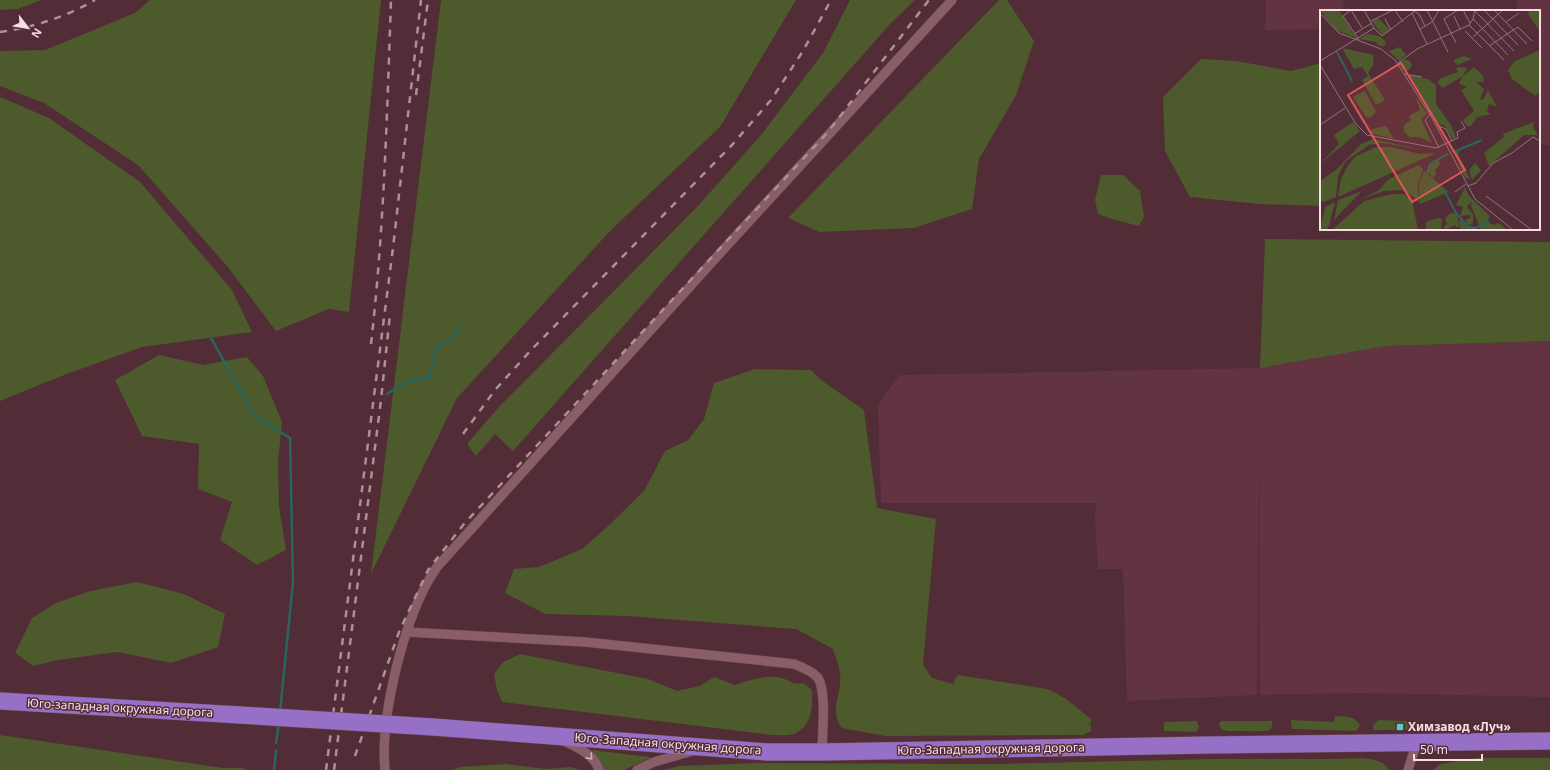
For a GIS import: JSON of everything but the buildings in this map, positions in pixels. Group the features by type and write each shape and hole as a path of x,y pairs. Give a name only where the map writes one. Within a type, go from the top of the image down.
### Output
{"highway":[{"name":"Юго-западная окружная дорога","path":"0,701 433,727"},
{"name":"Юго-Западная окружная дорога","path":"433,727 767,752 1550,741"}],"street":[{"path":"386,770 384,758 387,720 394,675 406,632 424,589 438,567 728,245 952,0"},
{"path":"406,632 585,642 794,664 811,672 817,677 821,684 823,702 822,752"},
{"path":"552,735 585,752 594,760 598,770"},
{"path":"1408,770 1417,742"},
{"path":"637,770 654,762 704,748"}],"shaded area":[{"path":"1266,0 1343,0 1344,10 1320,10 1320,29 1265,30"},
{"path":"1517,0 1550,0 1550,145 1540,145 1540,10 1517,10"},
{"path":"1550,341 1550,697 1360,693 1260,695 1259,442 1257,695 1127,701 1123,569 1098,569 1095,520 1096,503 881,503 878,404 900,375 1260,368 1386,346"}],"green space":[{"path":"0,0 41,0 18,9 0,10"},
{"path":"150,0 381,0 349,312 329,309 276,331 227,266 138,165 44,103 0,86 0,51 45,50 135,13"},
{"path":"441,0 796,0 720,127 610,231 457,398 371,574"},
{"path":"850,0 915,0 890,24 513,451 495,434 476,456 467,444 498,408 697,207 761,135 823,53"},
{"path":"999,0 1007,0 1034,41 1016,95 979,159 972,209 914,228 819,232 788,218"},
{"path":"1201,59 1236,61 1291,71 1320,63 1320,206 1259,204 1190,197 1165,151 1163,97"},
{"path":"0,97 49,118 140,182 232,290 252,332 142,347 64,375 0,401"},
{"path":"1101,175 1123,175 1140,191 1144,217 1139,226 1098,214 1095,200"},
{"path":"1265,239 1550,242 1550,341 1386,346 1260,368"},
{"path":"159,355 203,365 247,357 263,376 282,422 278,462 279,507 286,550 257,565 220,540 232,502 198,489 199,444 142,436 115,380"},
{"path":"755,369 811,370 821,380 864,410 877,508 936,519 923,665 932,678 954,684 954,681 958,675 1047,689 1066,699 1091,719 1091,724 1088,723 1091,727 1091,731 1083,735 885,736 842,728 836,715 840,680 839,670 833,649 796,629 627,616 545,614 505,593 514,569 539,567 582,549 607,527 644,491 665,451 688,440 704,419 714,383"},
{"path":"137,582 184,594 225,614 218,647 171,663 117,652 58,660 33,666 15,653 32,618 56,603 90,591"},
{"path":"520,654 648,679 677,691 700,686 714,677 735,685 758,678 782,678 794,683 803,683 812,690 810,715 805,726 800,731 792,735 772,735 502,702 497,690 494,674 503,662"},
{"path":"1335,716 1353,718 1360,726 1356,731 1292,729 1291,720 1334,722"},
{"path":"1378,720 1410,721 1414,725 1414,730 1373,730 1373,726"},
{"path":"1197,721 1199,728 1196,732 1164,731 1164,722"},
{"path":"1221,721 1272,721 1272,726 1270,730 1267,731 1228,731 1221,729 1219,724"},
{"path":"0,735 223,768 243,768 248,770 0,770"},
{"path":"591,750 650,758 624,770 603,770 597,757"},
{"path":"1362,758 1381,762 1388,770 663,770 679,766 756,763 995,764 1214,759"},
{"path":"1477,758 1550,758 1550,770 1433,770 1440,764"},
{"path":"506,764 546,769 571,767 580,770 453,770 460,767"}],"waterway":[{"path":"387,394 409,380 429,379 436,349 461,329"},
{"path":"211,338 255,416 290,438 293,582 280,712"},
{"path":"276,743 279,723"},
{"path":"274,770 276,751"}],"railway":[{"path":"0,32 25,27 61,16 95,0"},
{"path":"371,344 382,215 391,0"},
{"path":"326,770 393,248 421,0"},
{"path":"416,95 428,0"},
{"path":"463,434 495,390 532,349 732,145 771,100 803,51 831,0"},
{"path":"355,756 399,632 428,570 464,524 828,132 929,0"},
{"path":"334,770 381,400 390,314"}],"place":[{"name":"Химзавод «Луч»","path":"1400,727"}]}
